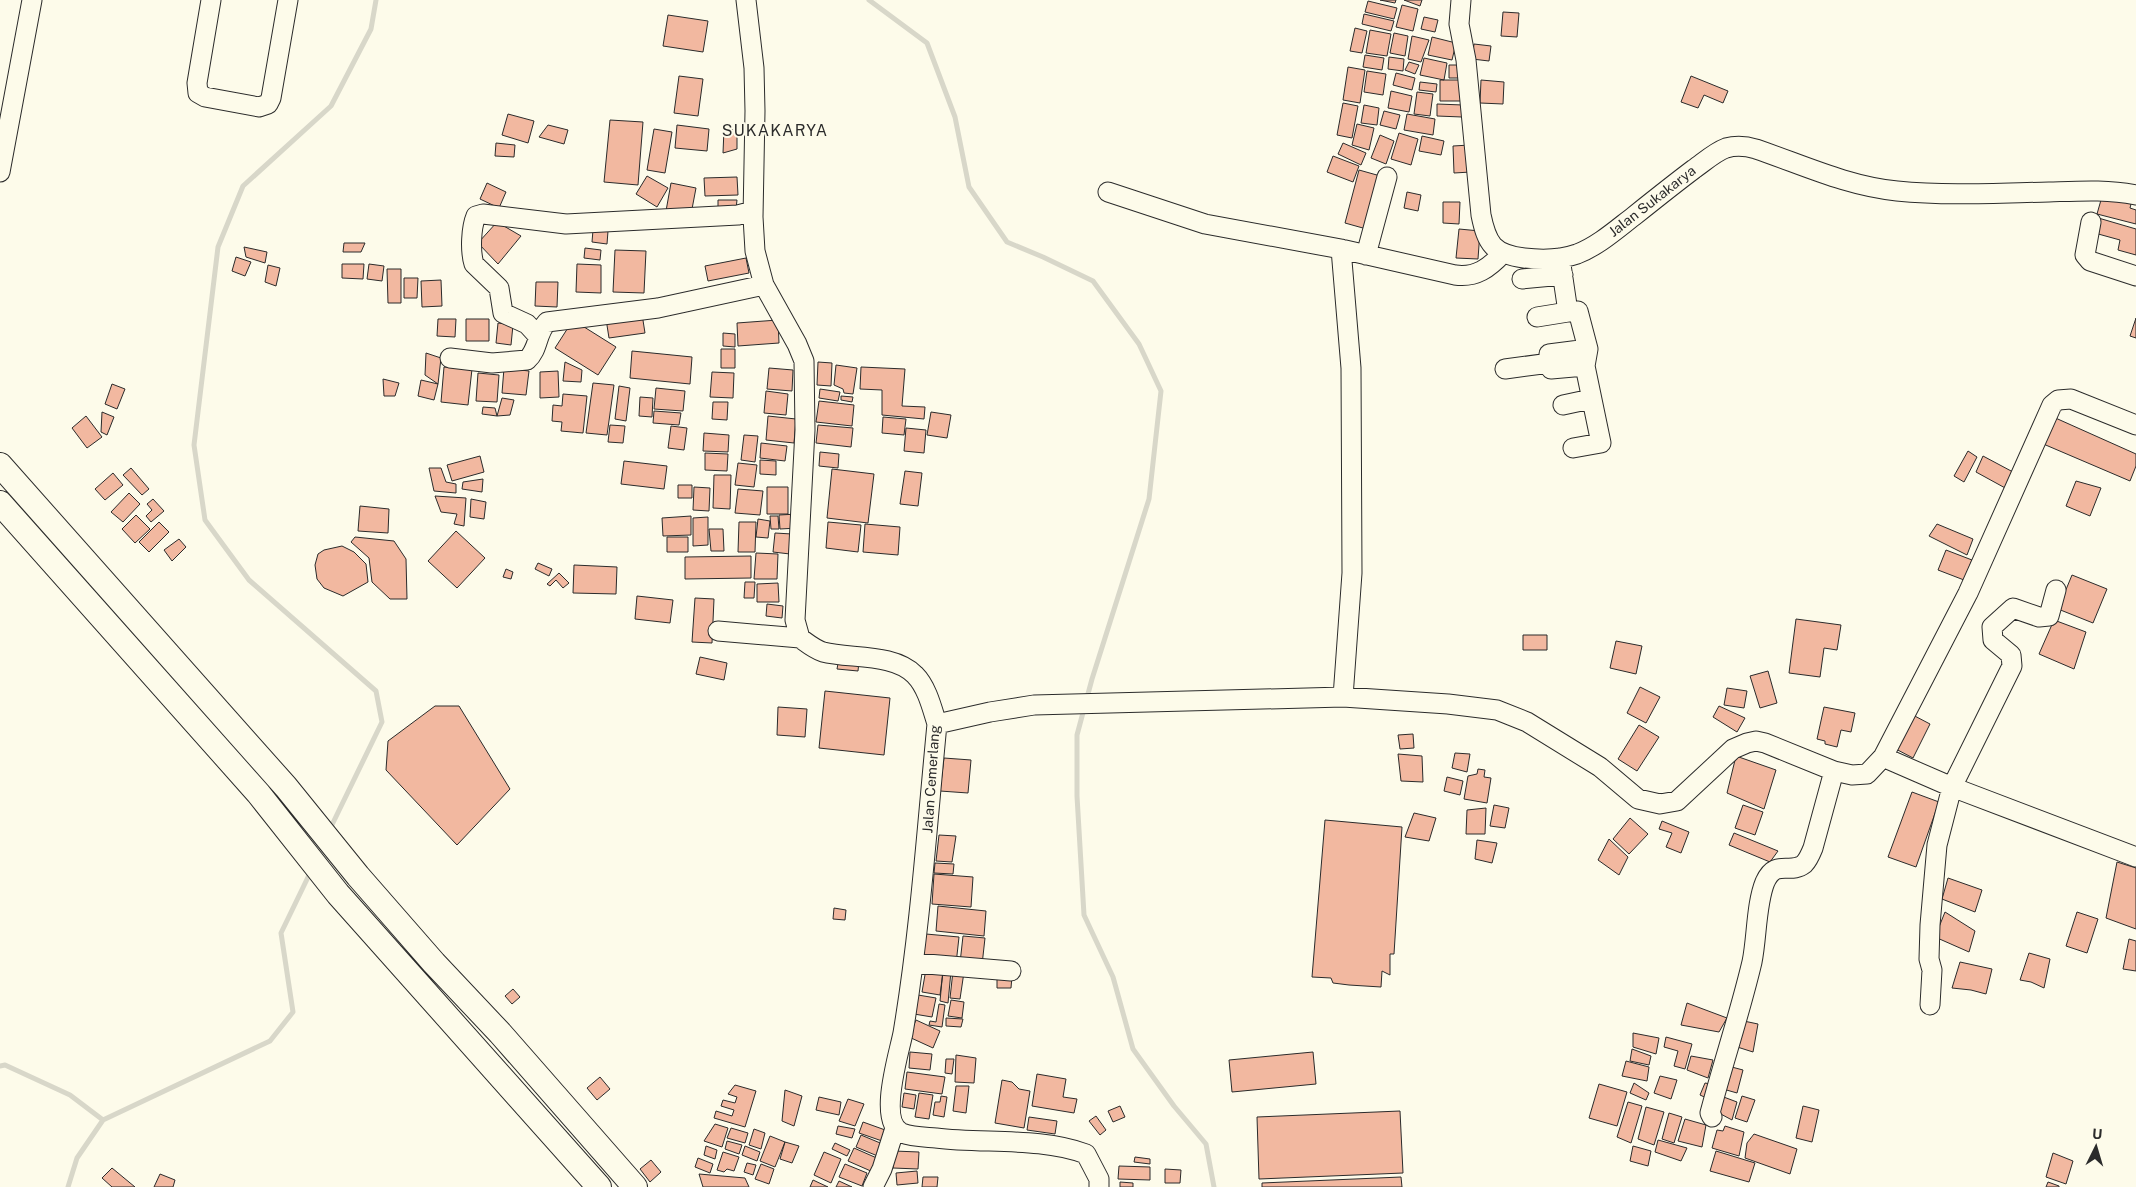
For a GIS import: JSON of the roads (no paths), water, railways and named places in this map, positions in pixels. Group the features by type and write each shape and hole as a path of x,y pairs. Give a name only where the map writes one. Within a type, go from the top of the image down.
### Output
{"main road":[{"path":"0,465 286,787 358,876 434,963 500,1033 635,1187"},
{"path":"1,504 258,793 338,894 599,1187"}],"street":[{"path":"0,172 32,0"},
{"path":"211,0 198,93 205,97 259,106 268,104 271,98 288,0"},
{"path":"718,631 800,638 795,620 805,430 804,361 797,344 764,285 755,251 753,211 754,68 746,0"},
{"path":"1108,192 1205,224 1463,276 1472,275 1487,268 1503,253 1492,246 1484,230 1481,215 1466,60 1459,24 1461,0"},
{"name":"Jalan Sukakarya","path":"1503,253 1538,259 1562,266 1579,253 1598,243 1707,160 1724,149 1734,146 1756,148 1836,179 1867,188 1899,192 1949,194 2106,191 2136,195"},
{"path":"1366,255 1387,177"},
{"path":"538,336 527,324 503,313 499,288 474,264 473,222 476,216 483,214 566,224 738,215 753,211"},
{"path":"2091,222 2085,256 2090,261 2136,276"},
{"path":"1341,250 1351,368 1352,573 1343,697"},
{"path":"1522,279 1562,266 1568,312"},
{"path":"450,358 492,363 527,360 535,353 540,330 547,322 658,308 764,285"},
{"path":"1537,317 1578,311 1587,358 1591,399 1601,443 1573,448"},
{"path":"1505,369 1550,363 1549,354 1587,358"},
{"path":"1563,404 1591,399"},
{"path":"937,724 990,712 1034,706 1343,697 1448,704 1497,710 1512,715 1527,722 1600,767 1638,799 1652,803 1660,804 1677,801 1732,749 1756,741 1834,771 1861,776 1871,772 1883,757 1968,593 2052,405 2058,400 2071,399 2136,425"},
{"path":"1930,1005 1932,970 1929,960 1931,892 1937,845 1952,787 2012,666 2011,655 2008,651 1994,644 1991,637 1992,627 2013,608 2039,617 2049,616 2056,590"},
{"name":"Jalan Cemerlang","path":"800,638 822,652 882,660 902,666 916,675 928,696 937,724 915,962 889,1112 895,1128"},
{"path":"1883,757 1952,787 2136,857"},
{"path":"1712,1117 1710,1114 1752,961 1764,884 1774,870 1781,867 1799,867 1805,863 1813,848 1834,771"},
{"path":"915,962 1011,971"},
{"path":"873,1187 882,1169 895,1128 902,1133 911,1135 959,1141 1066,1146 1086,1154 1098,1179 1098,1187"}],"waterway":[{"path":"329,831 382,722 376,691 249,580 205,520 194,445 218,247 243,186 331,106 371,29 376,0"},
{"path":"869,0 927,43 955,117 969,187 1007,242 1093,281 1139,344 1161,391 1149,499 1092,679 1077,735 1077,796 1084,915 1113,977 1133,1049 1174,1106 1206,1144 1214,1187"},
{"path":"68,1187 77,1158 103,1120 270,1041 293,1012 281,933 311,871"},
{"path":"0,1066 5,1065 70,1095 103,1120"}],"district":[{"name":"SUKAKARYA","path":"775,130"}]}
